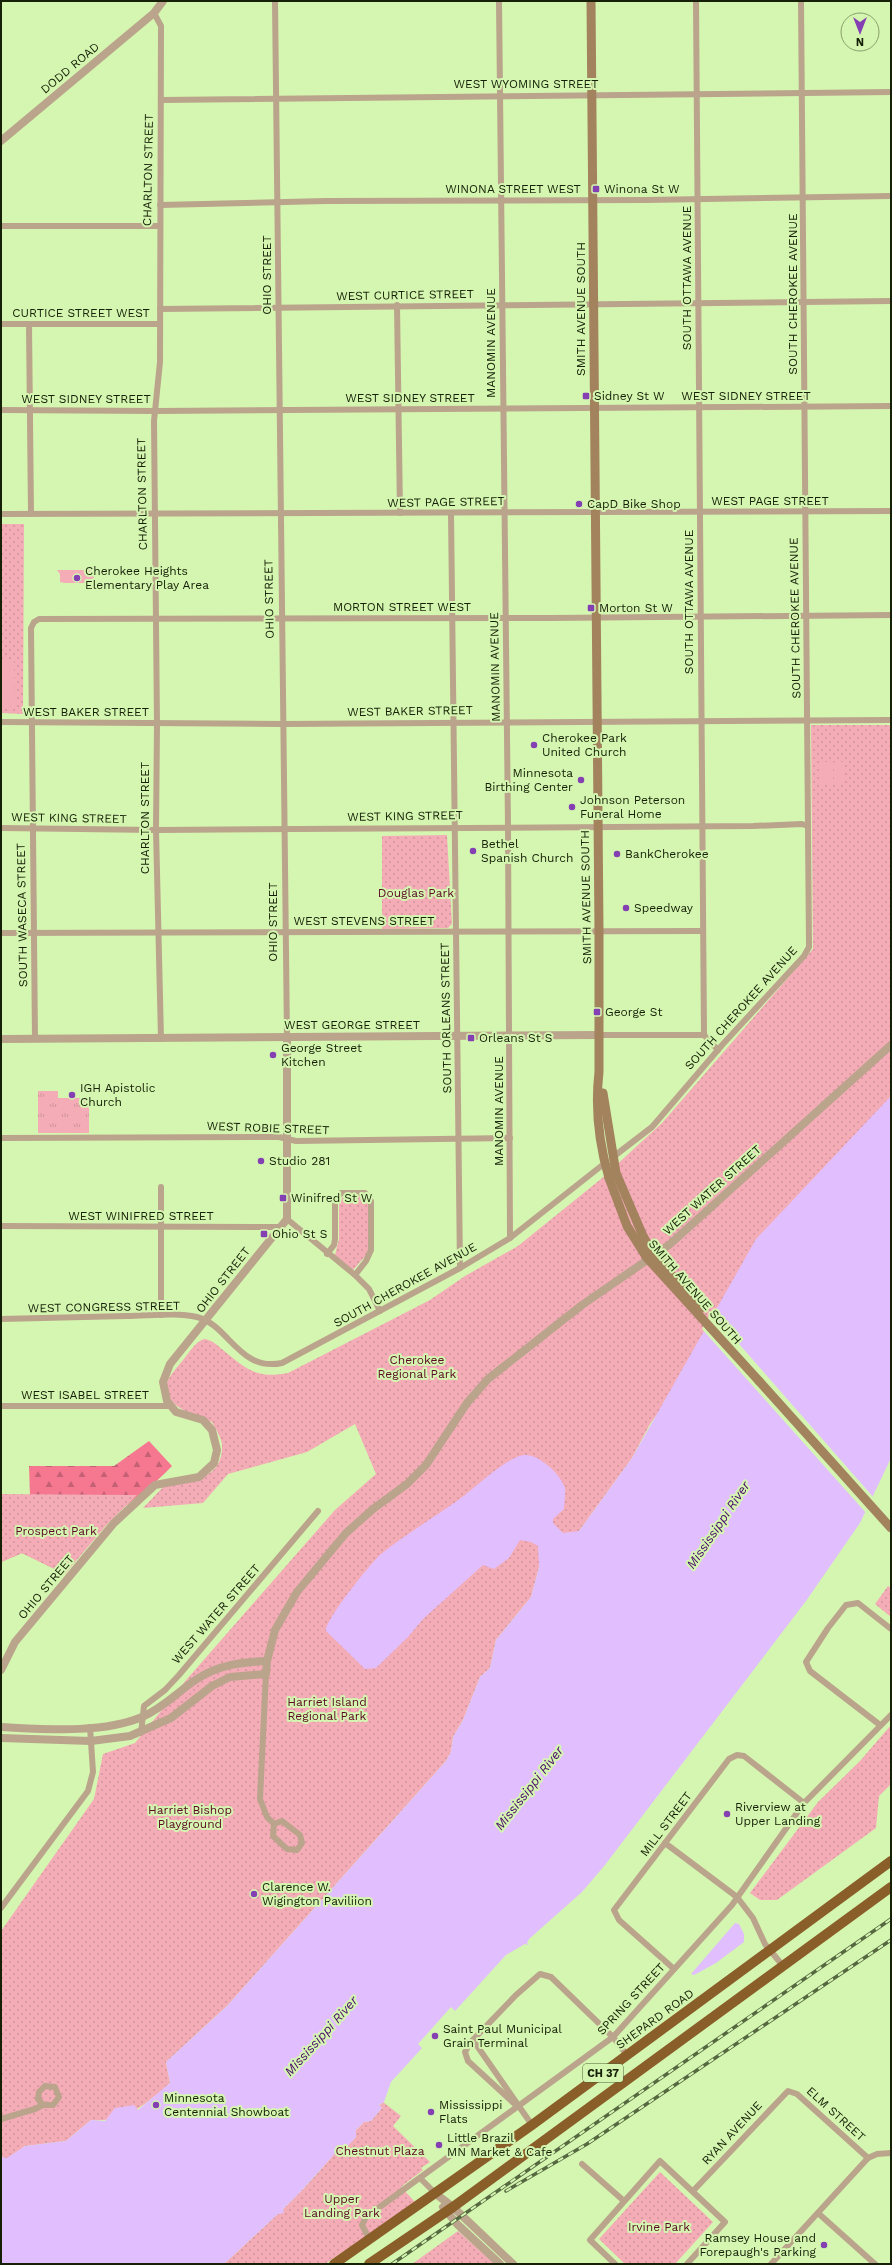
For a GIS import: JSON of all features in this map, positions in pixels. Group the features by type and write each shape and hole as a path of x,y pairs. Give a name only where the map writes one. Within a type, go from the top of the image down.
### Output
{"highway":[{"name":"SHEPARD ROAD","path":"334,2264 436,2194 532,2125 770,1951 891,1860"},
{"name":"CH 37","path":"369,2264 449,2209 891,1887"}],"main road":[{"name":"SMITH AVENUE SOUTH","path":"591,1 595,618 599,930 598,1086 599,1125 605,1163 613,1175 653,1253 759,1382 891,1528"},
{"name":"SMITH AVENUE SOUTH","path":"599,1072 613,1157 613,1175"}],"street":[{"path":"154,13 162,1"},
{"name":"OHIO STREET","path":"1,1670 15,1642 114,1524 155,1485 163,1482 186,1481 199,1477 214,1463 218,1450 212,1430 203,1420 181,1414 170,1406 163,1388 166,1369 287,1219 285,828 282,724 275,1"},
{"name":"MANOMIN AVENUE","path":"499,1 510,1036 510,1238"},
{"name":"SOUTH OTTAWA AVENUE","path":"696,1 704,1035"},
{"name":"SOUTH CHEROKEE AVENUE","path":"613,1157 652,1127 718,1050 807,952 808,720 801,1"},
{"name":"CHARLTON STREET","path":"154,13 161,26 159,226 160,324 156,411 154,421 157,724 156,830 160,1039"},
{"name":"DODD ROAD","path":"1,141 154,13"},
{"name":"WEST WYOMING STREET","path":"161,100 501,95 802,94 891,92"},
{"name":"WINONA STREET WEST","path":"160,205 278,204 326,201 891,196"},
{"path":"1,226 159,226"},
{"name":"WEST CURTICE STREET","path":"160,309 397,305 891,301"},
{"path":"397,305 400,513"},
{"name":"CURTICE STREET WEST","path":"1,324 160,324"},
{"path":"29,324 31,514"},
{"name":"WEST SIDNEY STREET","path":"1,410 156,411 891,406"},
{"name":"WEST PAGE STREET","path":"1,514 155,515 891,511"},
{"name":"SOUTH ORLEANS STREET","path":"451,513 460,1268"},
{"name":"MORTON STREET WEST","path":"34,622 39,619 595,618 891,615"},
{"name":"SOUTH WASECA STREET","path":"34,622 31,628 31,723 35,1039"},
{"name":"WEST BAKER STREET","path":"1,722 282,724 891,720"},
{"name":"WEST KING STREET","path":"1,828 156,830 802,824 808,826"},
{"name":"WEST STEVENS STREET","path":"1,932 285,933 703,930"},
{"path":"704,1035 718,1050"},
{"name":"WEST GEORGE STREET","path":"1,1039 704,1035"},
{"name":"WEST WATER STREET","path":"266,1674 267,1661 274,1630 297,1592 346,1533 373,1509 407,1484 426,1465 467,1403 488,1378 582,1305 669,1245 891,1045"},
{"name":"WEST ROBIE STREET","path":"1,1138 279,1136 296,1141 510,1138"},
{"name":"SOUTH CHEROKEE AVENUE","path":"206,1321 249,1358 261,1364 275,1365 288,1360 460,1268 510,1238 605,1163"},
{"path":"161,1187 161,1315"},
{"path":"327,1254 334,1245 335,1239 335,1200 341,1193 365,1193 371,1201 371,1250 366,1261 355,1275"},
{"path":"287,1219 327,1254 355,1275 369,1289 380,1311"},
{"name":"WEST WINIFRED STREET","path":"1,1226 281,1227"},
{"name":"WEST CONGRESS STREET","path":"1,1320 161,1315 197,1317 206,1321"},
{"name":"WEST ISABEL STREET","path":"1,1406 170,1406"},
{"name":"WEST WATER STREET","path":"141,1717 144,1706 165,1690 179,1675 318,1511"},
{"path":"880,1725 810,1671 806,1662 807,1658 844,1607 853,1603 858,1603 891,1630"},
{"path":"1,1727 90,1727 116,1724 141,1717 161,1707 197,1679 219,1668 238,1663 267,1661"},
{"path":"1,1738 91,1741 117,1739 141,1733 171,1718 212,1686 230,1677 266,1674 260,1799 267,1817 274,1824"},
{"name":"SPRING STREET","path":"370,2240 363,2228 364,2220 613,2037 737,1897 804,1803 891,1715"},
{"path":"141,1717 141,1733"},
{"path":"1,1908 88,1791 93,1772 90,1727"},
{"name":"MILL STREET","path":"674,1969 619,1920 614,1910 730,1757 737,1755 744,1756 804,1803"},
{"path":"285,1823 300,1835 302,1843 300,1847 292,1850 275,1840 272,1831 274,1824 285,1823"},
{"path":"665,1843 737,1897 753,1918 770,1951 783,1966"},
{"path":"518,2107 468,2061 465,2052 473,2040 516,1995 540,1974 546,1974 613,2037 627,2055"},
{"path":"473,2040 518,2107 532,2125"},
{"name":"ELM STREET","path":"788,2091 798,2094 868,2158"},
{"name":"RYAN AVENUE","path":"693,2191 782,2094 788,2091"},
{"path":"1,2119 43,2105"},
{"path":"771,2264 868,2158 877,2154 891,2154"},
{"path":"615,2264 590,2240 660,2161 725,2222 690,2263"},
{"path":"582,2164 624,2201"},
{"path":"420,2178 449,2209 513,2264"},
{"path":"449,2209 457,2224 500,2264"},
{"path":"818,2212 875,2264"}],"green space":[{"path":"1,524 24,524 23,714 1,713"},
{"name":"Cherokee Heights Elementary Play Area","path":"57,570 94,570 94,583 60,582 60,574"},
{"path":"1,660 14,660 15,702 9,708 1,708"},
{"name":"Harriet Island Regional Park","path":"811,725 891,725 891,1096 650,1424 632,1458 579,1531 539,1567 531,1597 496,1640 490,1668 480,1677 463,1720 453,1737 451,1752 446,1761 227,2006 166,2062 170,2083 143,2105 125,2115 103,2120 91,2120 66,2141 25,2146 7,2159 1,2157 1,1931 94,1799 103,1754 135,1743 187,1679 335,1510 376,1474 355,1424 307,1452 228,1474 203,1503 143,1508 165,1485 185,1483 204,1477 217,1465 221,1456 222,1442 212,1422 182,1409 170,1398 167,1391 167,1383 170,1377 192,1348 204,1339 210,1340 252,1371 268,1375 288,1373 430,1300 465,1276 518,1246 601,1179 662,1123 813,949"},
{"path":"820,762 831,762 831,785 820,785"},
{"path":"834,762 845,762 845,785 834,785"},
{"name":"Douglas Park","path":"447,835 452,924 448,928 382,929 382,836"},
{"path":"38,1091 58,1091 58,1098 89,1098 89,1133 38,1133"},
{"path":"360,1196 368,1203 367,1254 354,1269 351,1269 335,1255 339,1239 339,1204 343,1197"},
{"path":"149,1441 172,1466 157,1481 116,1514 97,1534 65,1574 22,1553 1,1562 30,1495 29,1466 114,1466"},
{"name":"Prospect Park","path":"1,1494 137,1495 109,1522 65,1574 22,1553 1,1562"},
{"path":"888,1586 891,1588 891,1617 875,1604"},
{"path":"891,1725 891,1784 879,1796 876,1828 777,1900 760,1900 750,1893 818,1802 860,1761"},
{"name":"Upper Landing Park","path":"383,2102 401,2116 393,2126 430,2162 421,2168 423,2170 401,2187 416,2203 325,2264 224,2264 278,2214 282,2213 283,2209 306,2186 341,2146 344,2149 356,2137 356,2130 364,2122 371,2121 382,2108 379,2106"},
{"name":"Irvine Park","path":"660,2172 713,2222 675,2264 625,2264 599,2239"},
{"path":"458,2231 495,2264 412,2264"}],"water":[{"name":"Mississippi River","path":"891,1096 891,1458 860,1523 806,1601 605,1865 582,1892 529,1939 527,1943 529,1945 525,1944 506,1955 455,2011 451,2007 418,2044 422,2048 391,2082 384,2102 379,2105 382,2108 371,2121 364,2122 356,2130 356,2137 345,2149 341,2147 283,2209 284,2213 278,2214 224,2264 1,2264 1,2157 7,2158 25,2146 66,2141 91,2120 105,2121 115,2108 134,2105 138,2110 170,2083 166,2062 227,2006 446,1761 451,1752 453,1737 463,1720 480,1677 490,1668 496,1640 531,1597 539,1567 538,1546 531,1542 520,1540 509,1558 494,1569 483,1565 423,1619 408,1637 376,1668 365,1669 326,1631 340,1604 358,1580 375,1560 389,1548 457,1501 501,1466 520,1456 532,1456 544,1462 555,1472 563,1483 565,1493 564,1509 553,1519 553,1523 563,1533 579,1531 632,1458 756,1239"},
{"path":"735,1923 739,1924 744,1934 744,1942 716,1963 694,1975 691,1974"}],"pier":[{"path":"711,1312 874,1498 867,1514 702,1329"}],"railway":[{"path":"392,2264 891,1919"},
{"path":"506,2191 587,2144 891,1940"}],"place":[{"name":"Winona St W","path":"596,189"},
{"name":"Sidney St W","path":"586,396"},
{"name":"CapD Bike Shop","path":"579,504"},
{"name":"Cherokee Heights Elementary Play Area","path":"77,578"},
{"name":"Morton St W","path":"591,608"},
{"name":"Cherokee Park United Church","path":"534,745"},
{"name":"Minnesota Birthing Center","path":"581,780"},
{"name":"Johnson Peterson Funeral Home","path":"572,807"},
{"name":"Bethel Spanish Church","path":"473,851"},
{"name":"BankCherokee","path":"617,854"},
{"name":"Speedway","path":"626,908"},
{"name":"George St","path":"597,1012"},
{"name":"Orleans St S","path":"471,1038"},
{"name":"George Street Kitchen","path":"273,1055"},
{"name":"IGH Apistolic Church","path":"72,1095"},
{"name":"Studio 281","path":"261,1161"},
{"name":"Winifred St W","path":"283,1198"},
{"name":"Ohio St S","path":"264,1234"},
{"name":"Riverview at Upper Landing","path":"727,1814"},
{"name":"Clarence W. Wigington Paviliion","path":"254,1894"},
{"name":"Saint Paul Municipal Grain Terminal","path":"435,2036"},
{"name":"Minnesota Centennial Showboat","path":"156,2105"},
{"name":"Mississippi Flats","path":"431,2112"},
{"name":"Little Brazil MN Market & Cafe","path":"439,2145"},
{"name":"Ramsey House and Forepaugh's Parking","path":"824,2245"}],"park label":[{"name":"Cherokee Regional Park","path":"417,1367"},
{"name":"Harriet Bishop Playground","path":"190,1817"},
{"name":"Chestnut Plaza","path":"380,2151"}]}
